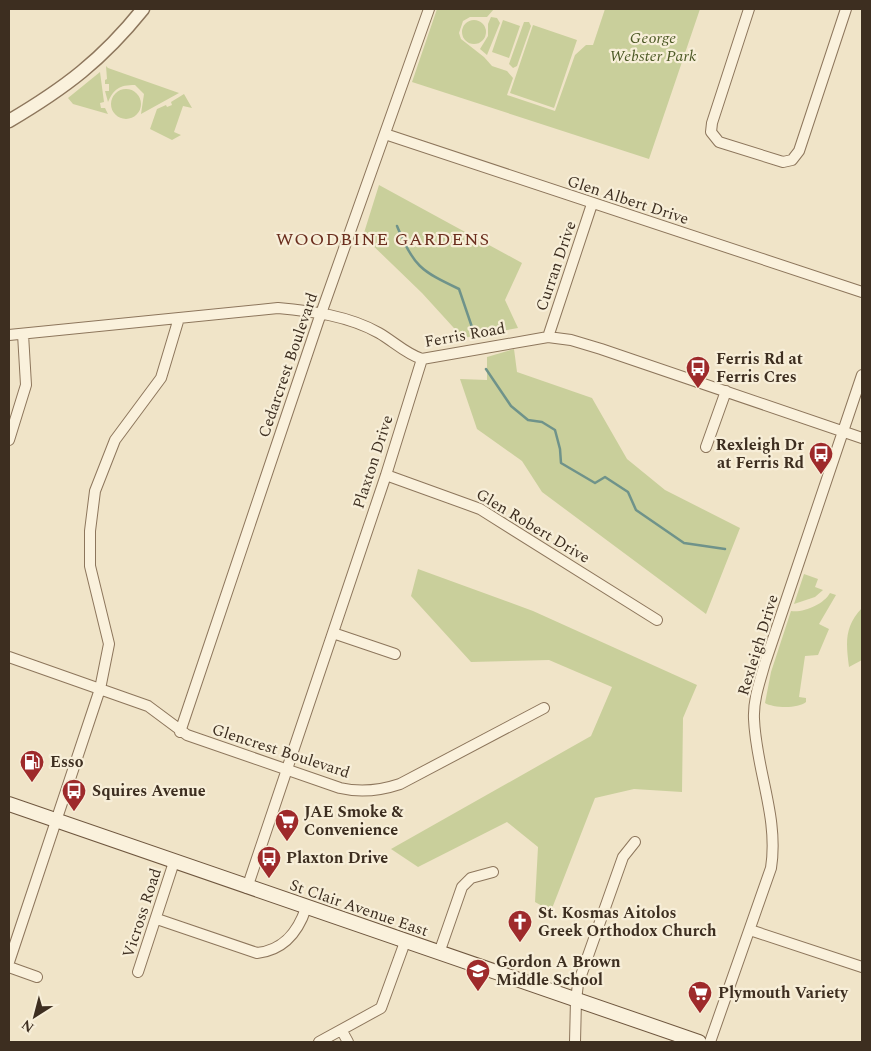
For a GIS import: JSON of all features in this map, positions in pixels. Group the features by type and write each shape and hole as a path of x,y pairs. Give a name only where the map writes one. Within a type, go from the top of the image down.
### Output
{"main road":[{"name":"St Clair Avenue East","path":"9,804 247,888 699,1042"}],"street":[{"path":"9,121 66,85 103,55 143,9"},
{"name":"Cedarcrest Boulevard","path":"180,732 321,313 428,9"},
{"path":"749,9 711,126 711,132 719,142 783,162 792,160 799,151 846,9"},
{"name":"Glen Albert Drive","path":"385,134 862,292"},
{"name":"Curran Drive","path":"548,337 592,204"},
{"name":"Ferris Road","path":"9,335 268,308 321,313 364,326 422,359 548,337 572,340 601,349 862,438"},
{"path":"9,962 14,931 100,689 109,644 90,566 90,531 95,491 115,440 161,378 179,318"},
{"path":"9,440 26,385 23,334"},
{"name":"Plaxton Drive","path":"247,888 386,476 422,359"},
{"name":"Rexleigh Drive","path":"710,1042 771,868 774,849 773,825 755,737 755,698 765,663 862,376"},
{"path":"706,447 726,391"},
{"name":"Glen Robert Drive","path":"386,476 480,509 656,620"},
{"path":"333,633 395,654"},
{"name":"Glencrest Boulevard","path":"9,657 148,706 180,732 286,770 349,790 381,790 400,784 544,708"},
{"path":"576,1042 576,1000 581,976 620,864 628,849 635,842"},
{"name":"Vicross Road","path":"138,972 157,919 174,862"},
{"path":"439,953 462,887 471,878 493,872"},
{"path":"157,919 257,953 270,950 293,935 299,927 306,908"},
{"path":"750,930 862,967"},
{"path":"319,1042 381,1008 405,942"},
{"path":"9,967 37,977"},
{"path":"342,1031 348,1042"}],"green space":[{"name":"George Webster Park","path":"437,9 494,9 487,17 470,17 463,21 459,33 461,39 484,57 492,66 507,71 513,78 507,95 555,111 575,55 586,45 593,45 605,9 700,9 649,159 412,82"},
{"path":"491,17 497,18 500,23 487,55 480,49 488,36 488,24"},
{"path":"474,20 483,23 486,32 483,41 474,44 465,41 462,32 465,23"},
{"path":"503,20 520,26 509,58 492,52"},
{"path":"524,22 529,22 531,26 517,66 513,68 509,64"},
{"path":"533,25 577,40 554,108 510,93"},
{"path":"106,66 179,93 141,114 144,94 135,85 118,89 112,94 108,102 105,91 109,91 109,84 105,84 107,79"},
{"path":"100,72 104,102 100,103 101,108 105,108 108,114 73,104 68,98"},
{"path":"126,89 137,93 141,104 137,115 126,119 115,115 111,104 115,93"},
{"path":"184,94 192,108 183,106 174,132 181,135 172,140 150,129 157,109 166,105 167,107 172,105 171,102"},
{"path":"379,185 522,263 505,300 518,328 463,338 422,293 363,236"},
{"path":"514,349 517,372 592,398 627,459 665,490 740,528 706,614 542,492 522,461 477,429 460,379 487,380 487,357"},
{"path":"418,569 533,611 697,685 683,718 682,792 634,789 595,798 551,911 535,902 538,847 507,822 418,867 391,849 591,736 612,687 549,660 471,662 411,596"},
{"path":"804,574 818,579 815,587 823,590 815,597 794,604"},
{"path":"830,593 836,595 819,624 829,629 818,655 805,656 799,697 806,698 806,702 797,706 786,707 765,703 771,672 791,611 802,611 813,607 823,601"},
{"path":"862,608 862,660 849,667 847,643 849,629"}],"waterway":[{"path":"397,226 408,250 420,266 427,272 459,289 474,333"},
{"path":"486,369 511,406 528,420 542,422 555,430 560,449 561,463 595,483 605,477 628,492 636,510 684,543 725,549"}],"place":[{"name":"Ferris Rd at Ferris Cres","path":"698,389"},
{"name":"Rexleigh Dr at Ferris Rd","path":"821,475"},
{"name":"Esso","path":"32,783"},
{"name":"Squires Avenue","path":"74,812"},
{"name":"JAE Smoke & Convenience","path":"287,842"},
{"name":"Plaxton Drive","path":"269,879"},
{"name":"St. Kosmas Aitolos Greek Orthodox Church","path":"520,943"},
{"name":"Gordon A Brown Middle School","path":"478,992"},
{"name":"Plymouth Variety","path":"700,1014"}],"district":[{"name":"WOODBINE GARDENS","path":"383,239"}]}
